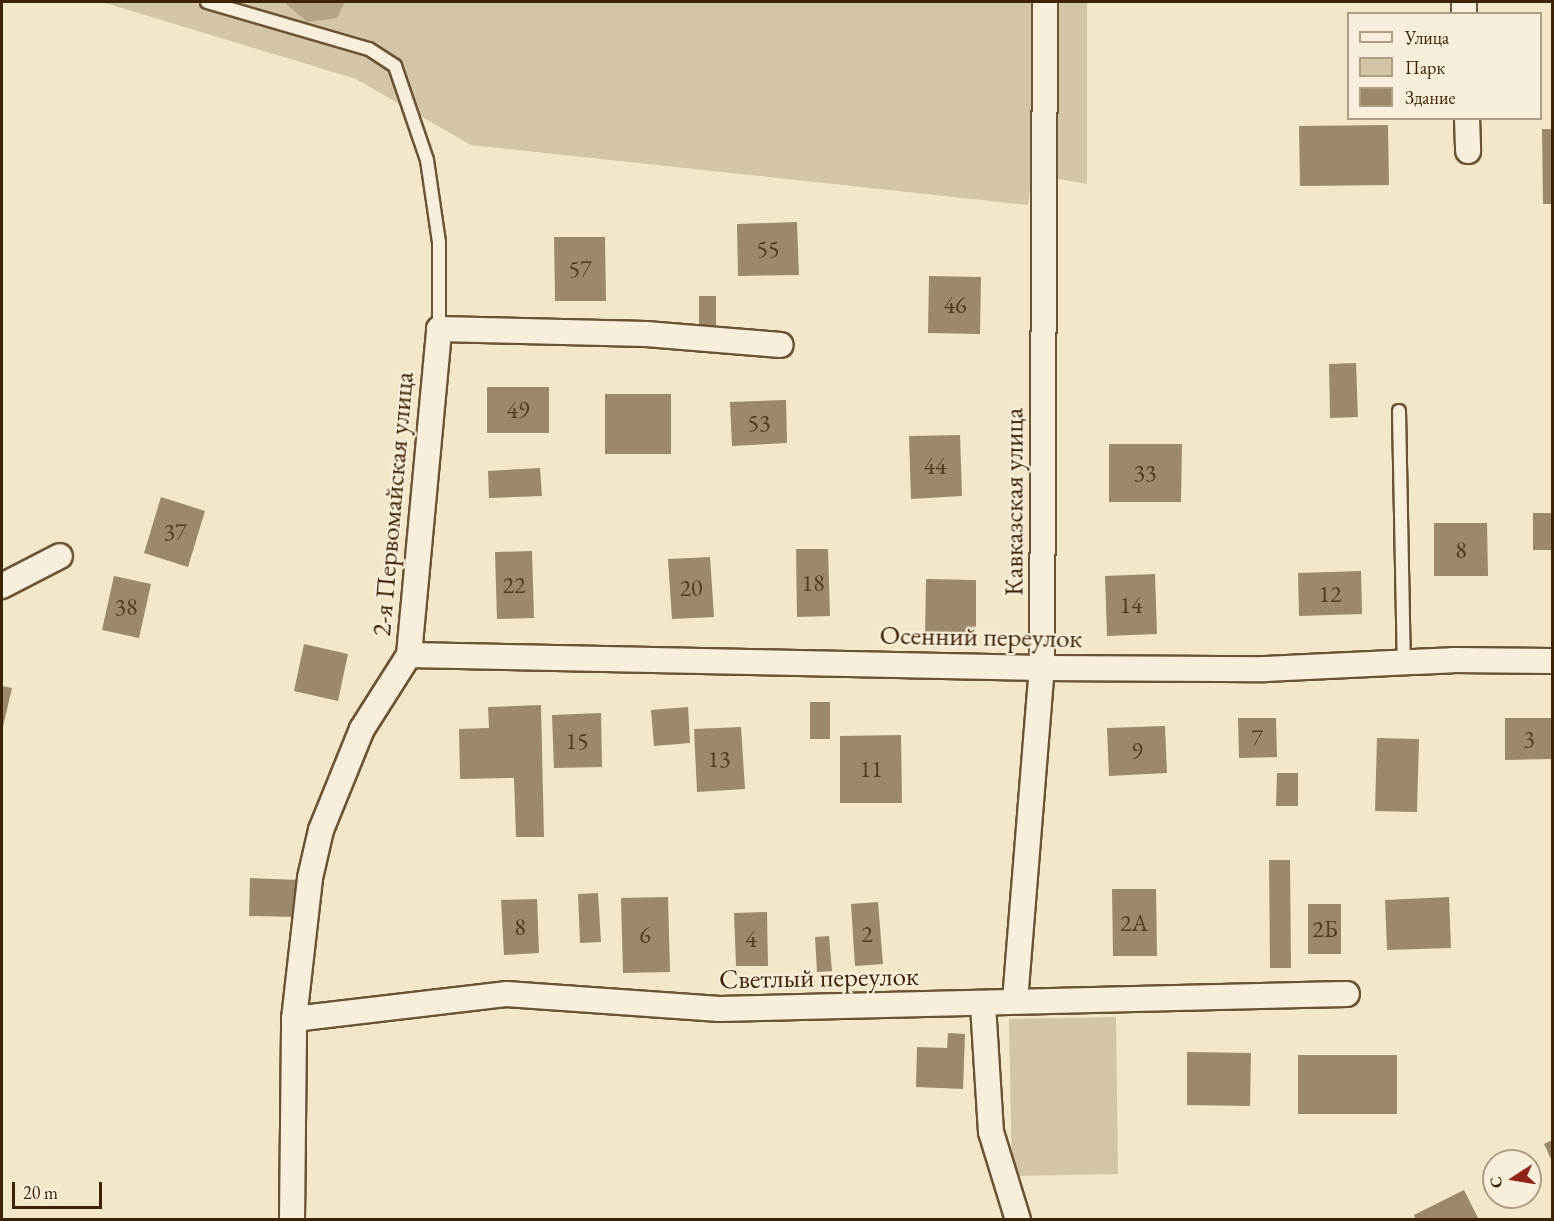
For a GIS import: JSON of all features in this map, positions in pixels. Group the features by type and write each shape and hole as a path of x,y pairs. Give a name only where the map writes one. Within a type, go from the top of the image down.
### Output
{"street":[{"name":"Кавказcкая улица","path":"1015,1001 1042,668 1045,2"},
{"path":"1467,120 1468,151"},
{"path":"439,329 646,334 781,345"},
{"name":"2-я Первомайская улица","path":"292,1220 294,1019 301,938 321,830 362,729 409,655 439,329"},
{"path":"2,585 60,556"},
{"name":"Осенний переулок","path":"409,655 1042,668 1264,669 1404,662 1552,661"},
{"name":"Светлый переулок","path":"294,1019 506,994 719,1009 983,1005 1015,1001 1347,994"},
{"path":"983,1005 991,1132 1018,1220"}],"lane":[{"path":"207,2 369,49 396,66 427,160 439,242 439,329"},
{"path":"1399,411 1404,662"}],"green space":[{"path":"102,2 1087,2 1087,184 1032,174 1028,205 471,145 356,79"},
{"path":"1116,1017 1118,1174 1012,1176 1009,1019"}],"shaded area":[{"path":"284,2 345,2 337,18 307,22"}],"building":[{"path":"1388,125 1389,185 1300,186 1299,126"},
{"path":"1542,129 1552,129 1552,204 1543,204"},
{"path":"797,222 799,275 738,276 737,224"},
{"path":"554,237 605,237 606,301 555,301"},
{"path":"929,276 981,277 980,334 928,333"},
{"path":"699,296 716,296 716,326 699,326"},
{"path":"1356,363 1358,417 1330,418 1329,364"},
{"path":"487,387 549,387 549,433 487,433"},
{"path":"605,394 671,394 671,454 605,454"},
{"path":"786,400 787,443 732,446 730,402"},
{"path":"960,435 962,496 911,499 909,436"},
{"path":"1109,444 1182,444 1181,502 1109,502"},
{"path":"540,468 542,496 489,498 488,471"},
{"path":"161,497 205,511 188,567 144,553"},
{"path":"1533,513 1552,513 1552,550 1533,550"},
{"path":"1434,523 1487,523 1488,576 1434,576"},
{"path":"796,549 828,549 830,616 797,617"},
{"path":"532,551 534,618 497,619 495,552"},
{"path":"710,557 714,617 672,619 668,559"},
{"path":"1361,571 1362,614 1299,616 1298,573"},
{"path":"1155,574 1157,634 1107,636 1105,576"},
{"path":"114,576 151,584 139,638 102,630"},
{"path":"926,579 976,580 976,636 925,635"},
{"path":"304,644 348,654 338,701 294,691"},
{"path":"2,686 12,688 2,731"},
{"path":"810,702 830,702 830,739 810,739"},
{"path":"541,705 544,837 516,837 514,778 460,779 459,729 489,728 488,707"},
{"path":"688,707 690,743 654,746 651,710"},
{"path":"601,713 602,767 554,768 552,715"},
{"path":"1238,718 1276,718 1277,757 1239,758"},
{"path":"1505,718 1552,718 1552,759 1505,760"},
{"path":"1165,726 1167,773 1109,776 1107,728"},
{"path":"741,727 745,789 697,792 694,729"},
{"path":"901,735 902,803 840,803 840,736"},
{"path":"1377,738 1419,739 1417,812 1375,811"},
{"path":"1277,773 1298,773 1298,806 1276,806"},
{"path":"1269,860 1290,860 1291,968 1270,968"},
{"path":"250,878 299,880 298,917 249,916"},
{"path":"1112,889 1156,889 1157,956 1113,956"},
{"path":"598,893 601,942 580,943 578,894"},
{"path":"668,897 670,972 623,973 621,898"},
{"path":"1449,897 1451,948 1387,950 1385,900"},
{"path":"537,899 539,953 504,955 501,900"},
{"path":"878,902 883,964 855,966 851,904"},
{"path":"1308,904 1341,904 1341,954 1308,954"},
{"path":"767,912 768,966 736,966 734,913"},
{"path":"829,936 832,971 817,972 815,937"},
{"path":"948,1033 965,1034 963,1089 916,1087 917,1047 947,1048"},
{"path":"1187,1052 1251,1053 1250,1106 1187,1105"},
{"path":"1298,1055 1397,1055 1397,1114 1298,1114"},
{"path":"1552,1140 1552,1161 1544,1144"},
{"path":"1464,1190 1479,1220 1416,1220 1414,1215"}]}
